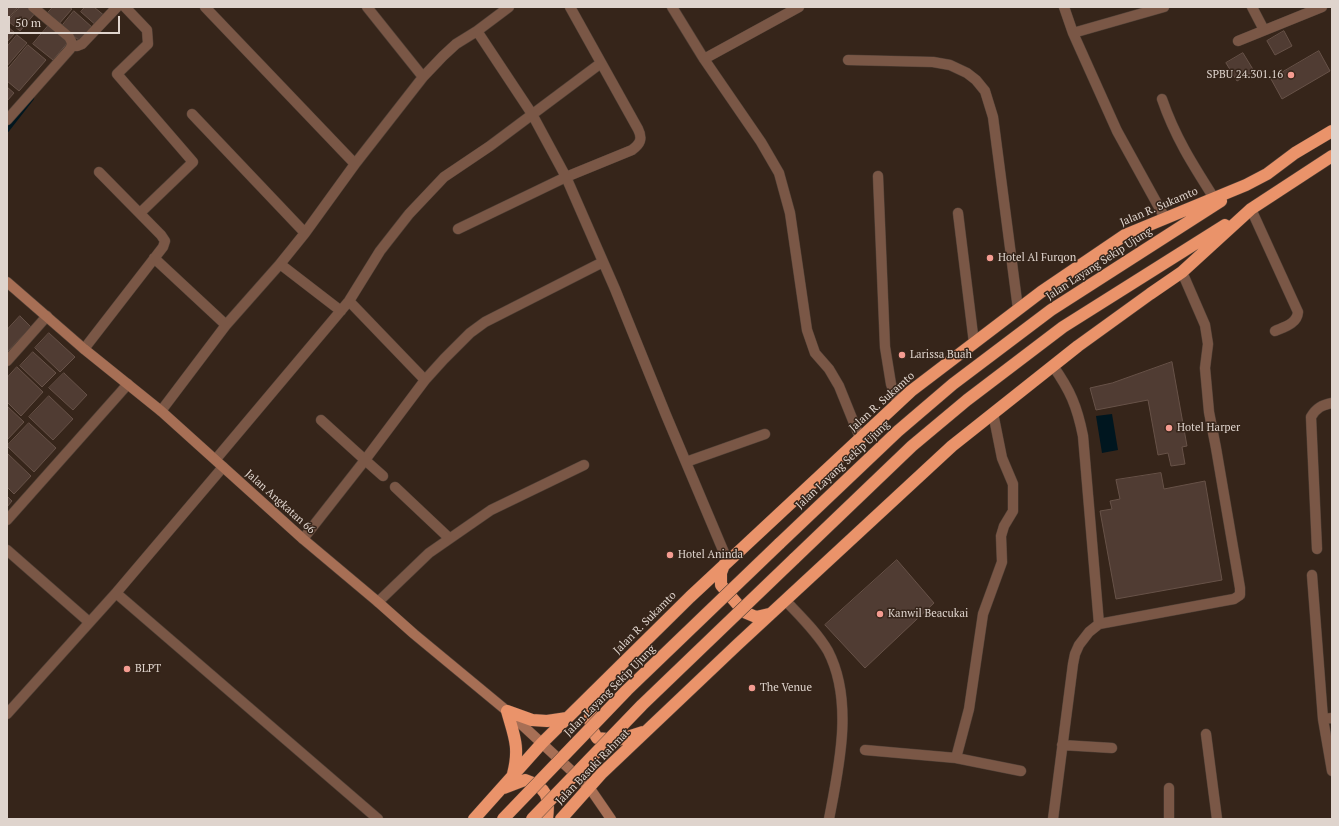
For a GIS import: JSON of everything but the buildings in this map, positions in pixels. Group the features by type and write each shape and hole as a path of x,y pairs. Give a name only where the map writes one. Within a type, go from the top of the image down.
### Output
{"highway":[{"name":"Jalan R. Sukamto","path":"512,777 540,742 567,718 690,597 911,391 1040,292 1125,235 1246,186 1267,174 1295,153 1332,131"},
{"path":"532,819 642,705 912,446 967,400 1063,327 1251,209 1332,156"},
{"name":"Jalan Layang Sekip Ujung","path":"503,819 627,690 898,431 954,384 1051,310 1246,186"},
{"path":"606,679 593,702 589,724 597,738 618,740 646,731 769,614 952,446 1053,366 1182,272 1251,209"},
{"path":"726,563 721,572 721,585 744,612 756,617 769,614"},
{"path":"507,711 532,720 547,721 567,718"},
{"path":"474,819 512,777 516,762 517,747 507,711"},
{"name":"Jalan Basuki Rahmat","path":"561,819 589,787 646,731"},
{"path":"500,790 525,780 542,788 546,793 549,808 547,819"}],"street":[{"path":"33,7 69,37 72,46"},
{"path":"7,120 72,46 82,44 117,7"},
{"path":"125,7 147,30 148,44 117,74 193,162 140,213"},
{"path":"205,7 355,164"},
{"path":"367,7 423,77"},
{"path":"162,411 226,325 280,264 305,233 355,164 423,77 456,44 477,31 509,7"},
{"path":"458,229 566,177 632,150 640,142 640,133 570,7"},
{"path":"672,7 704,59 772,158 779,173 790,213 807,330 815,353 829,369 839,386 860,438"},
{"path":"704,59 799,7"},
{"path":"1064,7 1117,131 1165,218"},
{"path":"1074,33 1164,7"},
{"path":"1252,7 1264,30"},
{"path":"1238,41 1322,7"},
{"path":"477,31 532,114 566,177 686,462 726,563"},
{"path":"848,60 933,62 950,64 976,80 985,91 994,117 1018,309"},
{"path":"216,459 350,302 380,251 409,214 444,177 601,63"},
{"path":"1162,99 1169,122 1183,149 1214,198"},
{"path":"192,114 305,233"},
{"path":"84,349 163,247 165,241 140,213 99,172"},
{"path":"878,176 885,347 891,384 898,403"},
{"path":"1251,209 1298,312 1296,319 1291,324 1275,331"},
{"path":"958,213 974,343"},
{"path":"154,258 226,325"},
{"path":"303,539 425,380 459,344 485,322 603,262"},
{"path":"280,264 341,311"},
{"path":"1053,819 1075,654 1084,638 1099,624 1234,599 1240,595 1209,412 1205,368 1208,344 1205,324 1182,272"},
{"name":"Jalan Angkatan 66","path":"7,282 84,349 162,411 303,539 507,711 589,787 611,817"},
{"path":"350,302 425,380"},
{"path":"7,361 47,316"},
{"path":"1053,366 1071,394 1078,412 1083,436 1099,624"},
{"path":"7,520 128,384"},
{"path":"1317,549 1311,417 1320,406 1332,403"},
{"path":"956,758 969,709 983,614 1001,568 1001,536 1004,526 1013,511 1013,484 1002,458 993,413"},
{"path":"321,420 383,476"},
{"path":"686,462 765,434"},
{"path":"378,602 429,553 491,510 584,465"},
{"path":"7,713 116,593 223,467"},
{"path":"396,487 449,538"},
{"path":"7,550 89,622"},
{"path":"1312,575 1328,718 1332,771"},
{"path":"116,593 378,819"},
{"path":"785,600 815,632 828,651 837,670 843,718 842,740 841,755 829,819"},
{"path":"1206,734 1217,819"},
{"path":"1062,745 1112,748"},
{"path":"866,750 956,758 1021,771"},
{"path":"1168,819 1169,788"}],"water":[{"path":"1112,414 1118,450 1102,453 1096,416"}],"waterway":[{"path":"7,130 32,98"}],"place":[{"name":"SPBU 24.301.16","path":"1291,75"},
{"name":"Hotel Al Furqon","path":"990,258"},
{"name":"Larissa Buah","path":"902,355"},
{"name":"Hotel Harper","path":"1169,428"},
{"name":"Hotel Aninda","path":"670,555"},
{"name":"Kanwil Beacukai","path":"880,614"},
{"name":"BLPT","path":"127,669"},
{"name":"The Venue","path":"752,688"}]}
